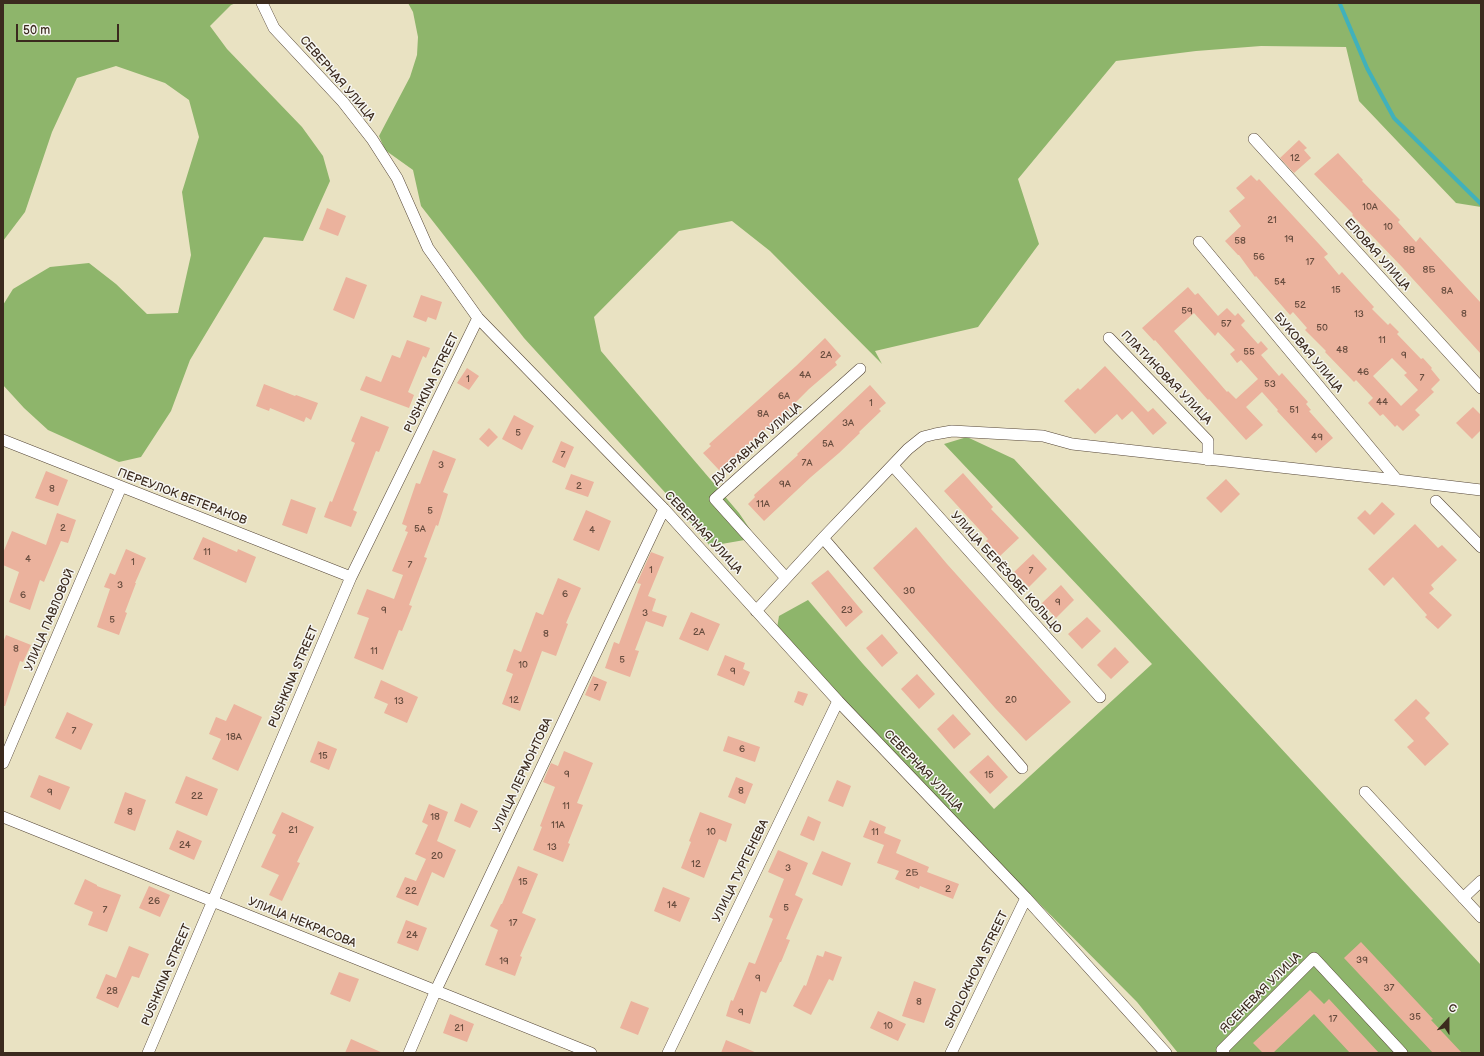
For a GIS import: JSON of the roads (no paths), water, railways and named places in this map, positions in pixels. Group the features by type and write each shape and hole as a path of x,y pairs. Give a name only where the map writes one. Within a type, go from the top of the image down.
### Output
{"street":[{"name":"СЕВЕРНАЯ УЛИЦА","path":"262,3 274,28 343,102 372,140 397,178 428,248 478,318 664,509 838,701 1026,898 1166,1053"},
{"name":"ЕЛОВАЯ УЛИЦА","path":"1254,139 1481,388"},
{"name":"БУКОВАЯ УЛИЦА","path":"1199,242 1397,480"},
{"name":"PUSHKINA STREET","path":"148,1053 350,577 478,318"},
{"name":"ПЛАТИНОВАЯ УЛИЦА","path":"1109,338 1208,441 1208,460"},
{"name":"ДУБРАВНАЯ УЛИЦА","path":"786,578 715,499 860,369"},
{"path":"756,611 908,449 923,437 952,431 1043,436 1072,444 1481,490"},
{"name":"ПЕРЕУЛОК ВЕТЕРАНОВ","path":"3,440 350,577"},
{"name":"УЛИЦА БЕРЁЗОВЕ КОЛЬЦО","path":"893,466 1100,697"},
{"name":"УЛИЦА ПАВЛОВОЙ","path":"3,763 121,487"},
{"path":"1436,501 1481,547"},
{"name":"УЛИЦА ЛЕРМОНТОВА","path":"409,1053 436,990 664,509"},
{"path":"823,538 1022,768"},
{"name":"УЛИЦА ТУРГЕНЕВА","path":"668,1053 838,701"},
{"path":"1365,792 1481,917"},
{"name":"УЛИЦА НЕКРАСОВА","path":"3,817 591,1053"},
{"path":"1464,898 1481,881"},
{"name":"SHOLOKHOVA STREET","path":"951,1053 1026,898"},
{"name":"ЯСЕНЕВАЯ УЛИЦА","path":"1224,1053 1222,1050 1314,958 1402,1053"}],"waterway":[{"path":"1340,4 1367,68 1394,118 1481,204"}]}
